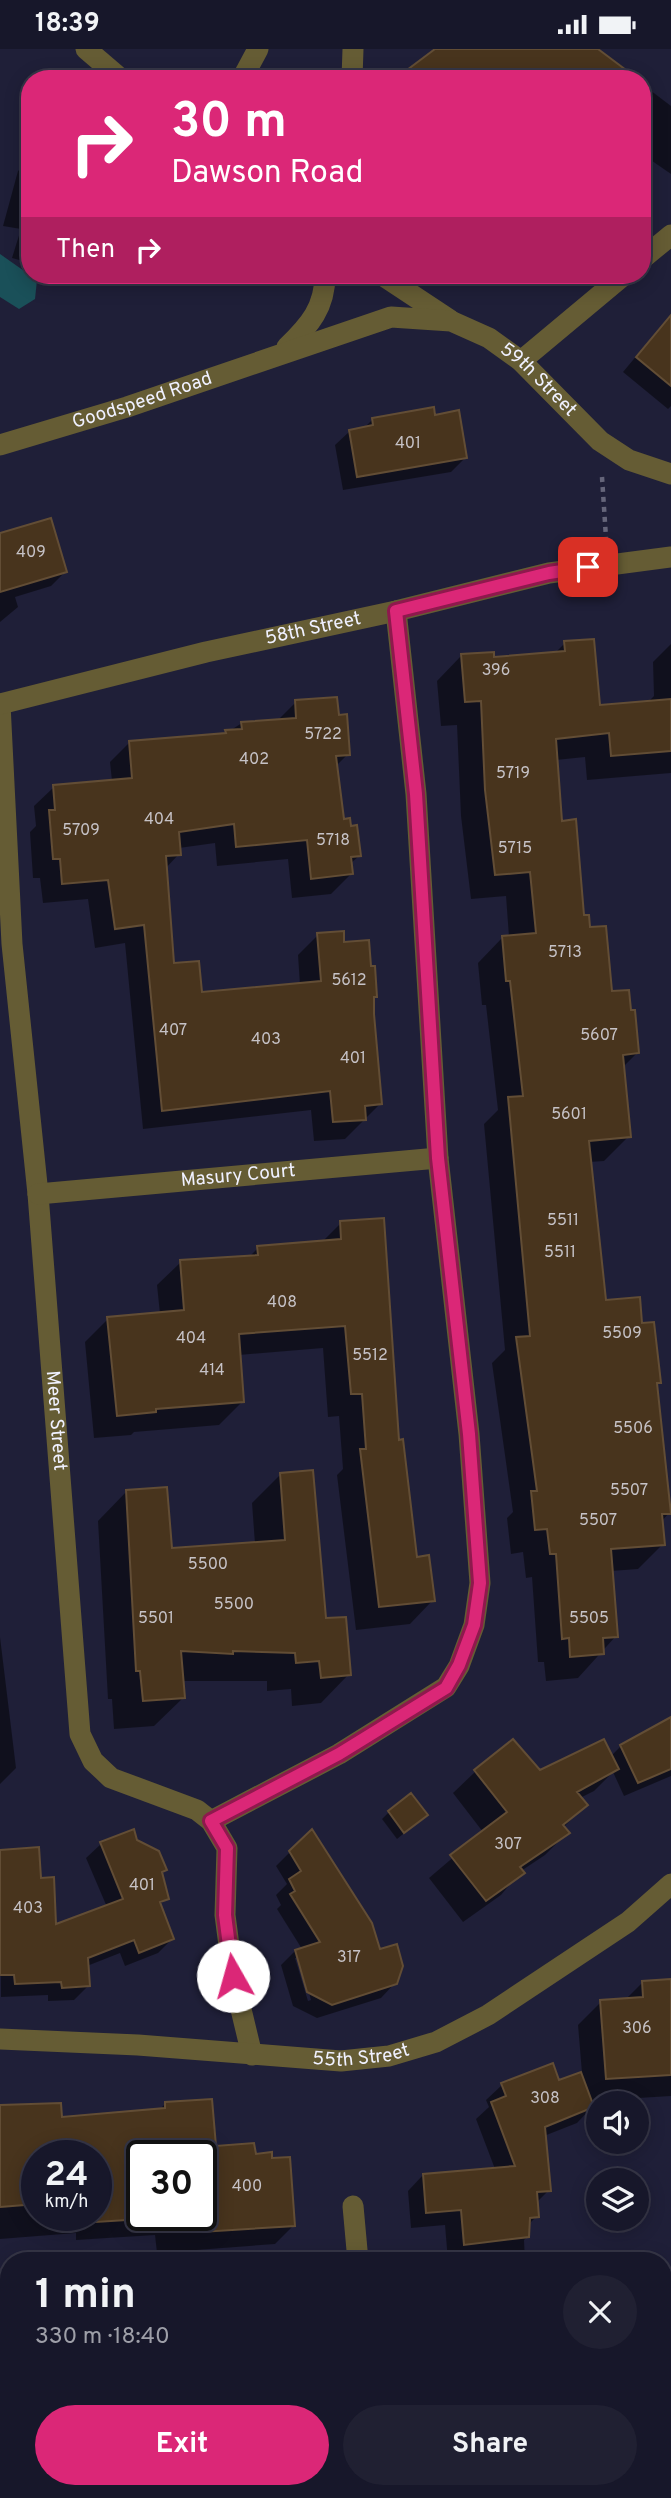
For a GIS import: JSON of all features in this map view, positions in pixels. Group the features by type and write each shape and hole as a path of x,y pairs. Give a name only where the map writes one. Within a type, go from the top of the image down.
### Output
{"street":[{"path":"86,49 110,70"},
{"path":"247,70 258,49"},
{"path":"352,70 353,49"},
{"path":"651,252 671,235"},
{"name":"Goodspeed Road","path":"282,352 311,324 325,295 325,284"},
{"path":"396,284 451,321"},
{"path":"521,361 613,284"},
{"name":"Goodspeed Road","path":"0,445 127,407 391,317"},
{"name":"59th Street","path":"391,317 451,321 489,338 521,361 600,441 629,460 671,474"},
{"name":"58th Street","path":"0,704 206,652 396,611 549,573 671,557"},
{"path":"252,2055 231,1964 225,1915 227,1848 211,1821 339,1754 446,1688 459,1665 474,1625 480,1583 470,1448 438,1158 416,794 396,611"},
{"name":"Meer Street","path":"0,704 12,944 38,1194 61,1520 80,1734 93,1761 111,1778 186,1805 211,1821"},
{"name":"Masury Court","path":"38,1194 438,1158"},
{"name":"55th Street","path":"0,2039 138,2045 341,2061 389,2056 436,2042 488,2015 628,1922 671,1884"},
{"path":"353,2206 357,2252"}],"path":[{"path":"600,441 608,564"}],"shaded area":[{"path":"0,254 21,269 21,284 37,284 35,299 19,309 0,297"}],"building":[{"path":"435,49 598,49 626,70 407,70"},
{"path":"671,315 671,386 636,357"},
{"path":"434,407 435,415 459,410 467,458 357,477 349,430 373,425 372,418"},
{"path":"51,518 67,572 0,592 0,533"},
{"path":"594,639 600,705 671,699 671,751 611,756 609,733 556,739 562,821 576,819 584,915 589,915 590,927 606,926 612,991 629,990 631,1010 635,1010 639,1053 623,1055 631,1137 589,1141 606,1300 640,1297 642,1323 654,1322 661,1383 657,1383 671,1514 662,1514 665,1545 611,1549 618,1637 603,1638 604,1654 570,1657 569,1638 562,1639 556,1554 550,1554 547,1529 535,1530 531,1491 537,1491 516,1337 530,1336 508,1097 523,1096 502,936 536,933 530,872 495,875 485,790 481,701 465,702 461,654 494,652 494,657 565,651 564,641"},
{"path":"337,697 339,715 347,714 350,755 336,756 344,819 350,818 351,826 357,825 361,856 351,857 353,874 311,879 307,840 236,847 234,824 179,832 181,855 166,856 174,963 199,961 202,992 321,981 317,933 344,931 344,942 369,940 371,966 375,966 377,997 374,997 374,1014 382,1104 365,1106 366,1120 333,1122 330,1091 162,1111 144,925 115,929 108,880 62,884 60,859 53,859 49,810 55,810 53,785 132,778 129,741 226,733 225,730 242,729 241,722 296,718 295,700"},
{"path":"384,1218 399,1440 403,1439 417,1557 429,1555 435,1601 379,1607 360,1449 366,1449 362,1394 351,1394 345,1326 239,1334 244,1402 156,1409 156,1412 117,1416 107,1317 184,1310 180,1260 258,1255 257,1246 341,1239 340,1221"},
{"path":"313,1470 326,1618 346,1617 351,1675 321,1678 319,1661 296,1663 295,1653 181,1651 185,1698 143,1701 140,1671 136,1671 126,1490 167,1487 172,1548 285,1540 280,1473"},
{"path":"671,1717 671,1769 638,1783 620,1745"},
{"path":"513,1739 540,1770 604,1739 619,1769 577,1792 588,1805 563,1825 570,1833 520,1867 525,1873 486,1901 450,1855 507,1812 474,1770"},
{"path":"411,1793 428,1815 404,1833 388,1811"},
{"path":"134,1829 137,1840 159,1851 167,1870 162,1872 169,1899 160,1902 174,1939 139,1953 134,1940 88,1958 90,1986 62,1988 61,1982 15,1984 14,1975 0,1975 0,1850 39,1847 41,1878 54,1877 56,1924 123,1899 100,1842"},
{"path":"312,1829 372,1923 380,1949 397,1944 403,1966 397,1984 332,2005 307,1992 295,1950 320,1942 290,1894 295,1891 289,1879 301,1871 289,1851"},
{"path":"671,1979 671,2075 606,2079 600,2000 643,1997 642,1981"},
{"path":"553,2063 559,2080 581,2072 588,2091 586,2110 545,2127 551,2191 537,2192 539,2217 530,2218 529,2237 464,2245 461,2210 426,2213 423,2174 515,2166 491,2102 506,2096 501,2083"},
{"path":"212,2099 215,2140 126,2140 126,2220 112,2221 112,2140 21,2140 21,2205 0,2207 0,2105 61,2103 62,2117 165,2108 165,2102"},
{"path":"254,2143 256,2154 272,2152 272,2158 290,2157 295,2226 217,2231 217,2146"}],"route":[{"path":"233,1976 225,1915 227,1848 211,1821 339,1754 446,1688 459,1665 474,1625 480,1583 469,1434 438,1158 416,794 396,611 549,573 588,567"}]}
